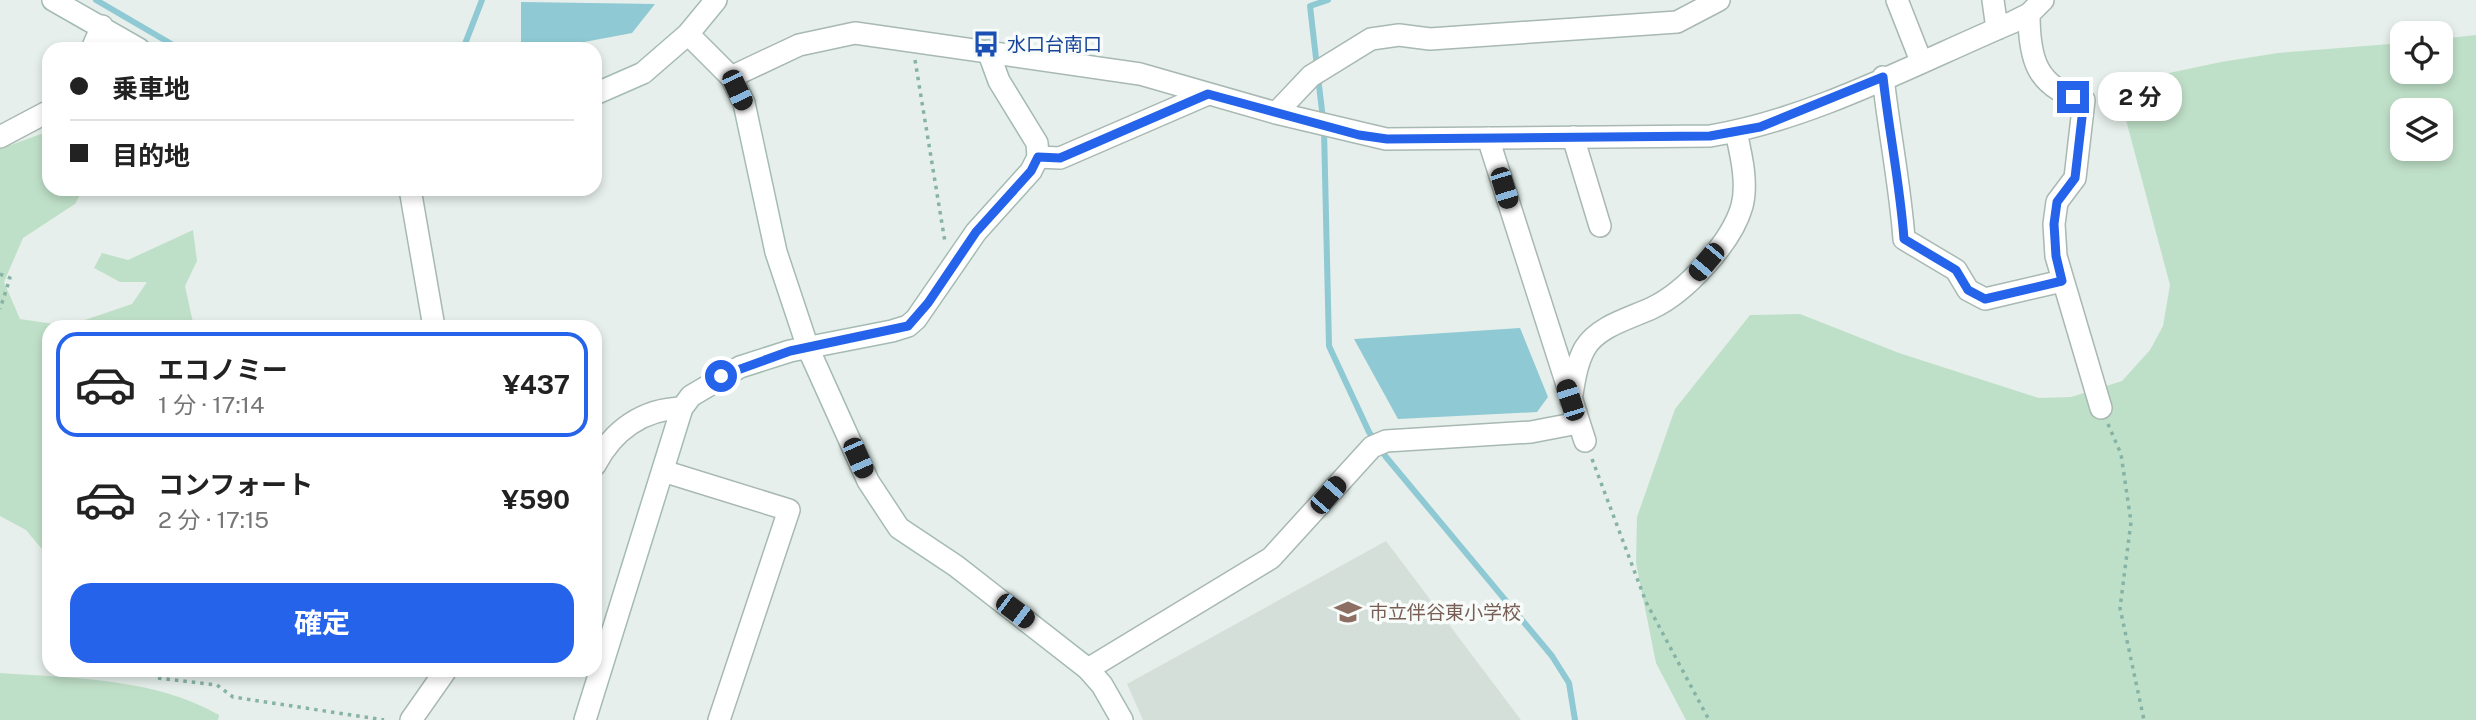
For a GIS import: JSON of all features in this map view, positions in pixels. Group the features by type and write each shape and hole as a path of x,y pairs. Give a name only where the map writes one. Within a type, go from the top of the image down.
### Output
{"street":[{"path":"54,0 128,42"},
{"path":"602,91 643,73 688,34 716,0"},
{"path":"1276,113 1319,72 1371,39 1399,35 1430,39 1677,22 1719,0"},
{"path":"1897,0 1921,61"},
{"path":"1993,0 1997,29"},
{"path":"731,77 799,44 855,33 912,39 1140,74 1276,113 1387,139 1710,136 1760,127 1804,111 1997,29 2036,7"},
{"path":"2036,7 2031,57 2054,88 2084,100 2075,178 2057,202 2054,224 2056,256 2062,281 2101,408"},
{"path":"95,42 102,26"},
{"path":"688,34 731,77 744,103 776,252 808,348 868,481 899,528 956,566 1088,669 1107,692 1122,720"},
{"path":"602,666 682,408 691,396 721,376 790,351 908,326 976,232 1031,171 1038,157 1037,144 999,81 988,51"},
{"path":"1883,77 1890,138 1900,179 1904,239 1956,270 1968,290 1985,299 2062,281"},
{"path":"1038,157 1060,158 1208,94"},
{"path":"0,137 42,115"},
{"path":"1570,400 1576,371 1586,346 1610,326 1683,290 1729,233 1742,205 1743,169 1736,132"},
{"path":"1573,137 1600,226"},
{"path":"1088,669 1271,558 1379,444 1531,432 1582,432 1488,138"},
{"path":"411,196 433,320"},
{"path":"602,453 643,415 660,408 682,408"},
{"path":"663,471 789,510 719,720"},
{"path":"411,720 441,677"},
{"path":"585,720 598,677"}],"path":[{"path":"912,39 942,235 956,262"},
{"path":"0,274 10,278 0,309"},
{"path":"2101,408 2121,454 2131,522 2120,608 2144,720"},
{"path":"1582,432 1646,602 1709,720"},
{"path":"158,678 218,685 233,697 384,720"}],"shaded area":[{"name":"市立伴谷東小学校","path":"1386,541 1521,720 1143,720 1127,684"}],"green space":[{"path":"2476,35 2476,720 1686,720 1656,663 1636,563 1637,517 1675,409 1750,315 1800,314 1899,353 2039,398 2071,397 2122,381 2150,350 2163,326 2170,285 2126,120 2127,97 2145,78 2278,53 2390,44 2390,84 2453,84 2453,38"},
{"path":"42,134 42,196 79,196 75,204 23,238 4,282 20,319 42,322 42,548 26,530 0,516 0,149"},
{"path":"193,230 197,261 185,286 192,320 85,320 132,304 147,282 120,282 94,268 102,253 128,260"},
{"path":"0,673 84,679 141,687 194,703 219,715 218,720 0,720"}],"water":[{"path":"521,2 655,4 632,33 584,42 521,42"},
{"path":"1520,328 1548,397 1537,412 1398,419 1354,339"}],"waterway":[{"path":"96,0 168,42"},
{"path":"466,42 482,0"},
{"path":"1317,67 1310,6 1328,0"},
{"path":"1318,77 1323,119"},
{"path":"1324,130 1329,346 1369,432 1386,457 1552,656 1569,683 1575,720"}],"place":[{"name":"水口台南口","path":"986,44"},
{"name":"市立伴谷東小学校","path":"1348,612"}],"route":[{"path":"721,376 790,351 908,326 928,303 976,232 1031,171 1038,157 1060,158 1208,94 1359,135 1387,139 1710,136 1760,127 1883,77 1890,138 1900,179 1904,239 1956,270 1968,290 1985,299 2006,296 2062,281 2056,256 2054,224 2057,202 2075,178 2084,100 2073,97"}]}
